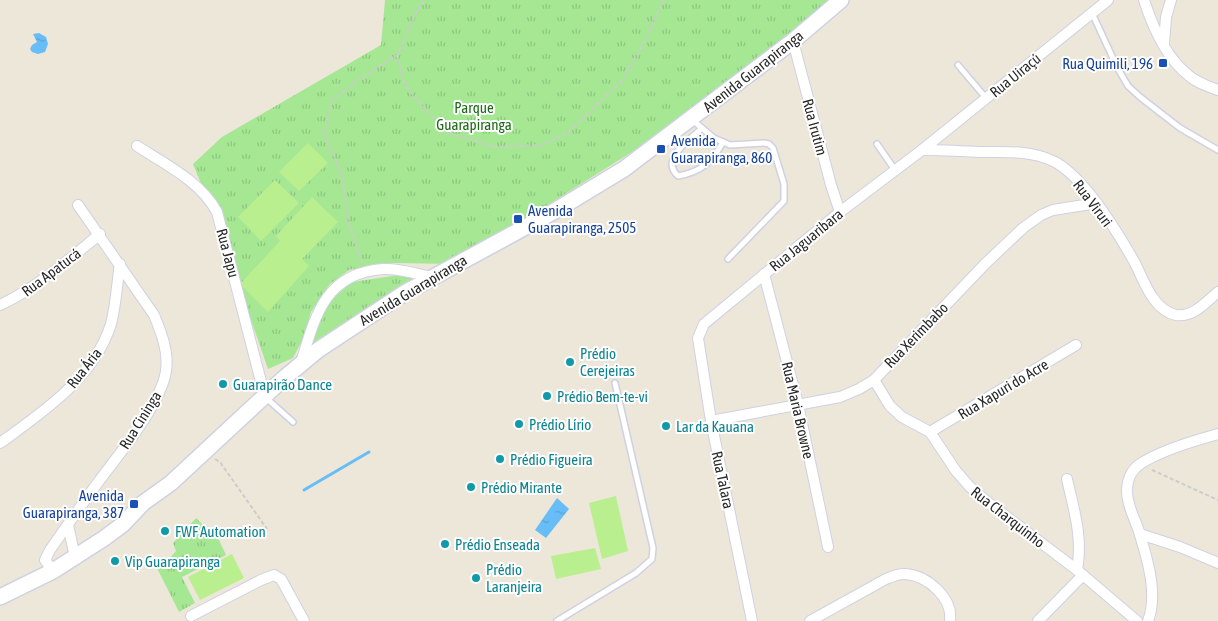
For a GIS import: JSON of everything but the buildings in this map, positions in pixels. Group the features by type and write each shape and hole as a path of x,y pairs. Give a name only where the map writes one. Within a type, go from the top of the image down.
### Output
{"main road":[{"name":"Avenida Guarapiranga","path":"0,596 53,571 103,540 122,525 143,503 171,483 204,454 301,363 345,333 432,277 547,215 697,124 841,0"}],"street":[{"name":"Rua Uiraçú","path":"922,150 1108,0"},
{"path":"1144,0 1174,62 1187,75 1199,82 1217,87"},
{"path":"1164,44 1166,17 1171,0"},
{"name":"Rua Irutim","path":"793,41 831,185 840,212"},
{"name":"Rua Japu","path":"136,146 183,176 211,201 217,212 265,397"},
{"name":"Rua Jaguaribara","path":"698,338 704,324 840,212 922,150"},
{"name":"Rua Viruri","path":"922,150 1036,154 1054,161 1081,182 1097,203 1158,304 1169,312 1178,315 1190,313 1218,292"},
{"name":"Rua Xerimbabo","path":"711,421 840,397 859,389 874,380 986,263 1023,228 1041,215 1053,210 1097,203"},
{"name":"Rua Cininga","path":"53,571 45,560 50,550 145,417 160,390 166,370 161,332 154,315 100,234 78,205"},
{"name":"Rua Apatucá","path":"0,305 37,284 100,234"},
{"name":"Rua Ária","path":"0,443 60,397 93,360 105,341 111,322 120,264"},
{"path":"301,363 319,310 336,286 348,278 365,272 384,269 402,270 432,277"},
{"name":"Rua Maria Browne","path":"764,274 798,404 828,547"},
{"name":"Rua Talara","path":"698,338 711,421 752,621"},
{"name":"Rua Xapuri do Acre","path":"930,432 1076,345"},
{"name":"Rua Charquinho","path":"874,380 890,406 902,417 930,432 956,471 970,487 1080,572 1137,621"},
{"path":"0,435 12,434"},
{"path":"1148,621 1152,612 1152,589 1149,567 1132,513 1127,492 1128,482 1132,472 1139,465 1179,447 1218,434"},
{"path":"1038,621 1080,572 1080,535 1066,479"},
{"path":"68,525 75,557"},
{"path":"1140,534 1180,547 1218,563"},
{"path":"810,621 894,575 905,574 915,576 927,582 943,596 950,610 950,621"},
{"path":"191,616 268,576 277,576 281,579 304,621"}],"lane":[{"path":"1092,12 1117,67 1128,86 1180,128 1218,150"},
{"path":"958,66 986,98"},
{"path":"723,142 714,158 689,174 678,176 672,166 674,154 697,124 714,138 730,145 769,144 773,148 785,191 784,201 728,259"},
{"path":"877,144 895,170"},
{"path":"557,621 636,573 652,559 653,548 615,383"},
{"path":"265,397 293,422"}],"path":[{"path":"365,272 349,223 341,172 324,134 332,101 355,82 397,55 425,0"},
{"path":"397,55 405,85 444,131 493,147 542,145 569,132 622,79 648,35 663,0"},
{"path":"204,454 220,462 267,529"},
{"path":"1139,465 1218,500"}],"green space":[{"name":"Parque Guarapiranga","path":"385,0 837,0 689,116 454,264 393,263 349,270 330,284 311,312 304,337 293,358 268,369 220,230 193,164 222,137 381,45"},
{"path":"308,143 328,163 299,191 279,172"},
{"path":"275,180 299,203 261,241 238,217"},
{"path":"312,197 338,222 302,259 309,266 268,312 240,284 280,241 276,236"},
{"path":"399,275 418,279 310,352 325,305 352,282"},
{"path":"616,496 628,551 602,559 589,503"},
{"path":"196,518 219,540 226,555 182,577 195,603 179,612 156,566 167,561 176,551 173,543"},
{"path":"595,548 601,569 556,579 551,556"},
{"path":"232,554 244,578 200,600 188,577"}],"water":[{"path":"39,33 46,37 48,44 45,52 38,54 30,49 37,42 33,34"},
{"path":"557,498 569,509 546,538 535,530"}],"waterway":[{"path":"304,490 369,452"}],"place":[{"name":"Rua Quimili, 196","path":"1163,63"},
{"name":"Avenida Guarapiranga, 860","path":"661,149"},
{"name":"Avenida Guarapiranga, 2505","path":"518,219"},
{"name":"Prédio Cerejeiras","path":"570,362"},
{"name":"Guarapirão Dance","path":"223,384"},
{"name":"Prédio Bem-te-vi","path":"547,396"},
{"name":"Prédio Lírio","path":"519,424"},
{"name":"Lar da Kauana","path":"666,426"},
{"name":"Prédio Figueira","path":"500,459"},
{"name":"Prédio Mirante","path":"471,487"},
{"name":"Avenida Guarapiranga, 387","path":"134,504"},
{"name":"FWF Automation","path":"165,531"},
{"name":"Prédio Enseada","path":"445,544"},
{"name":"Vip Guarapiranga","path":"115,561"},
{"name":"Prédio Laranjeira","path":"476,578"}]}
